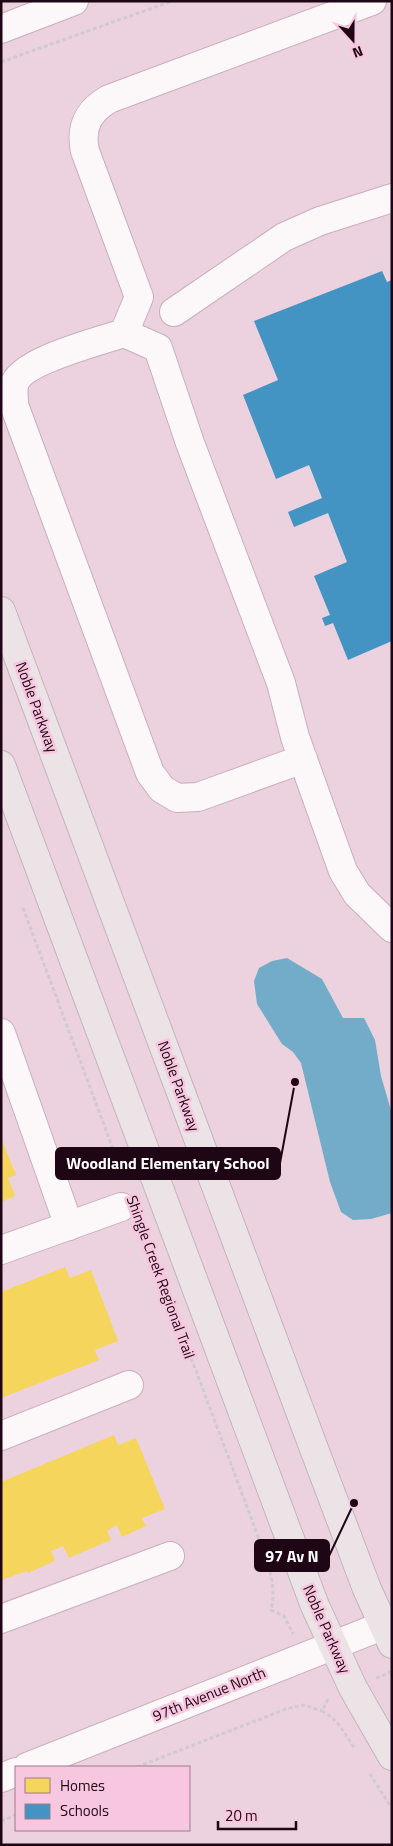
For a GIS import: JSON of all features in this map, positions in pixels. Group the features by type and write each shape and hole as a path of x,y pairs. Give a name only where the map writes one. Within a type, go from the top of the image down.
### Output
{"main road":[{"name":"Noble Parkway","path":"1,611 320,1463 389,1630"},
{"name":"Noble Parkway","path":"1,765 282,1518 332,1645 356,1694 392,1756"}],"street":[{"path":"1,29 74,1"},
{"path":"124,333 139,296 85,151 82,140 83,129 87,119 94,110 109,99 372,1"},
{"path":"158,348 174,312 284,237 320,221 392,198"},
{"path":"139,296 174,312"},
{"path":"304,759 198,797 177,798 162,789 150,773 14,405 14,385 21,373 37,362 124,333 158,348 190,444 281,683 295,737 304,759 343,871 358,894 392,928"},
{"path":"1,1033 69,1226"},
{"path":"1,1250 129,1204"},
{"path":"1,1436 129,1385"},
{"path":"1,1620 170,1556"},
{"name":"97th Avenue North","path":"30,1766 332,1645 389,1630"},
{"path":"1,1778 15,1772"}],"path":[{"path":"1,62 172,1"},
{"name":"Shingle Creek Regional Trail","path":"23,907 129,1204 265,1555 273,1585 274,1600 271,1610 284,1616"},
{"path":"322,1711 328,1699"},
{"path":"140,1766 286,1709 304,1705 330,1715 338,1723 355,1750"},
{"path":"366,1767 392,1809"},
{"path":"1,1821 15,1815"}],"water":[{"path":"287,958 322,979 343,1018 364,1018 375,1040 381,1076 392,1114 392,1213 371,1219 353,1220 341,1212 330,1182 301,1063 293,1052 282,1044 257,1004 254,981 259,968 272,961"}],"building: Homes":[{"path":"1,1138 16,1175 8,1178 15,1196 1,1202"},
{"path":"65,1267 70,1278 91,1270 118,1341 95,1350 99,1360 1,1398 1,1292"},
{"path":"114,1435 118,1445 136,1438 165,1509 142,1518 146,1526 122,1537 117,1525 107,1531 111,1540 69,1558 63,1546 51,1551 55,1561 28,1573 27,1571 1,1580 1,1482"}],"building: Schools":[{"path":"382,271 387,282 392,280 392,641 348,660 333,623 325,626 322,618 330,615 314,576 347,562 328,513 294,527 288,512 322,498 309,465 276,479 243,395 278,380 254,321"}],"place":[{"name":"Woodland Elementary School","path":"295,1082"},
{"name":"97 Av N","path":"354,1503"}]}
